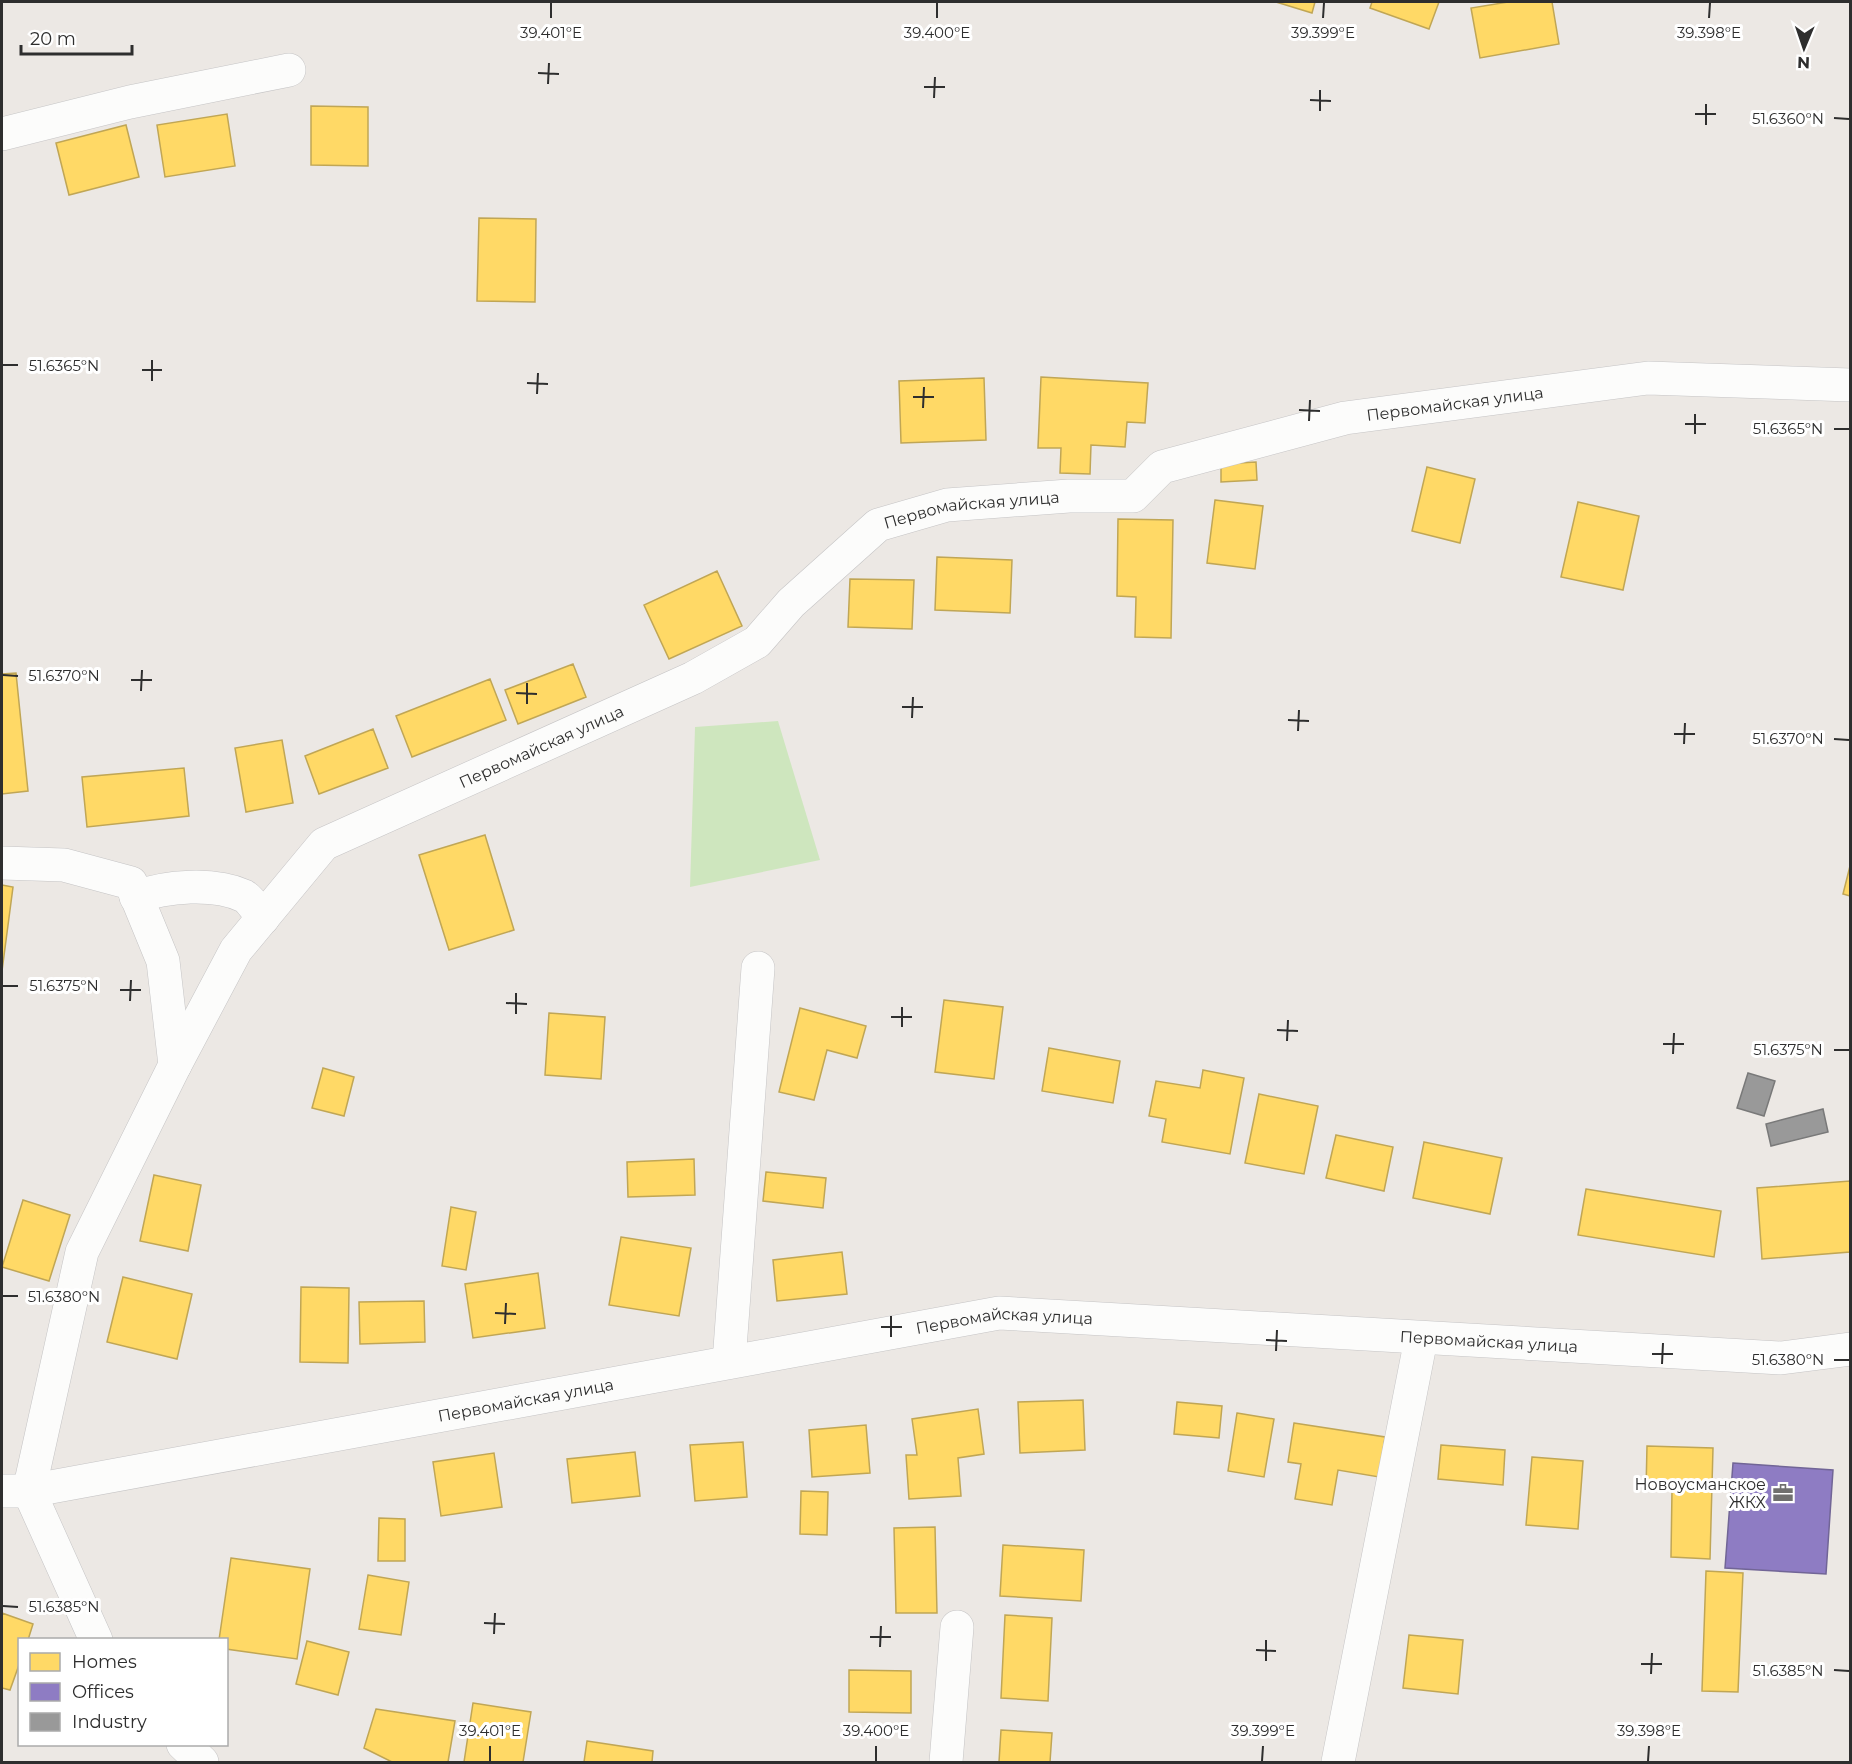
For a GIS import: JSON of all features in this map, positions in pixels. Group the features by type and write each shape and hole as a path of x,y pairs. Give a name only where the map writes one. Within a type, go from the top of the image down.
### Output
{"street":[{"path":"2,134 130,102 289,70"},
{"name":"Первомайская улица","path":"1851,385 1648,378 1345,418 1162,467 1133,496 1069,496 947,505 879,525 791,603 757,642 693,678 324,844 236,950 175,1065 82,1252 15,1491 999,1313 1781,1358 1851,1349"},
{"path":"2,863 64,865 131,883 163,961 175,1065"},
{"path":"136,897 158,889 206,887 245,897 263,918"},
{"path":"729,1362 758,968"},
{"path":"1338,1762 1420,1339"},
{"path":"15,1491 95,1638"},
{"path":"946,1762 957,1627"},
{"path":"185,1746 202,1762"}],"green space":[{"path":"778,721 820,860 690,887 695,727"}],"building: Homes":[{"path":"1276,2 1315,2 1312,13"},
{"path":"1372,2 1439,2 1429,29 1370,8"},
{"path":"1508,2 1552,2 1559,44 1480,58 1471,8"},
{"path":"311,106 368,107 368,166 311,165"},
{"path":"227,114 235,166 165,177 157,125"},
{"path":"126,125 139,177 69,195 56,143"},
{"path":"479,218 536,219 535,302 477,301"},
{"path":"1041,377 1148,383 1145,423 1127,422 1125,447 1091,445 1090,474 1060,473 1061,448 1038,448"},
{"path":"984,378 986,440 901,443 899,381"},
{"path":"1256,462 1257,480 1221,482 1221,464"},
{"path":"1427,467 1475,479 1460,543 1412,531"},
{"path":"1215,500 1263,506 1255,569 1207,563"},
{"path":"1578,502 1639,516 1623,590 1561,577"},
{"path":"1118,519 1173,520 1171,638 1135,637 1136,597 1117,596"},
{"path":"937,557 1012,560 1010,613 935,610"},
{"path":"717,571 742,626 669,659 644,605"},
{"path":"850,579 914,580 912,629 848,627"},
{"path":"573,664 586,697 518,724 505,690"},
{"path":"16,673 28,791 2,794 2,674"},
{"path":"490,679 506,720 412,757 396,716"},
{"path":"373,729 388,768 319,794 305,756"},
{"path":"282,740 293,803 246,812 235,748"},
{"path":"184,768 189,816 87,827 82,777"},
{"path":"485,835 514,930 449,950 419,855"},
{"path":"1850,866 1850,896 1843,894"},
{"path":"2,885 13,887 2,971"},
{"path":"944,1000 1003,1007 994,1079 935,1072"},
{"path":"800,1008 866,1026 857,1058 827,1050 814,1100 779,1092"},
{"path":"549,1013 605,1017 601,1079 545,1075"},
{"path":"1049,1048 1120,1061 1113,1103 1042,1091"},
{"path":"323,1068 354,1077 344,1116 312,1108"},
{"path":"1203,1070 1244,1078 1230,1154 1162,1142 1166,1119 1149,1116 1156,1081 1200,1088"},
{"path":"1259,1094 1318,1106 1304,1174 1245,1163"},
{"path":"1336,1135 1393,1147 1384,1191 1326,1178"},
{"path":"1424,1142 1502,1158 1490,1214 1413,1198"},
{"path":"694,1159 695,1195 628,1197 627,1162"},
{"path":"766,1172 826,1178 823,1208 763,1201"},
{"path":"154,1175 201,1185 188,1251 140,1241"},
{"path":"1850,1181 1850,1252 1762,1259 1757,1188"},
{"path":"1586,1189 1721,1211 1714,1257 1578,1235"},
{"path":"23,1200 70,1215 49,1281 2,1267"},
{"path":"451,1207 476,1212 466,1270 442,1266"},
{"path":"621,1237 691,1248 679,1316 609,1305"},
{"path":"842,1252 847,1294 777,1301 773,1260"},
{"path":"538,1273 545,1328 473,1338 465,1284"},
{"path":"123,1277 192,1294 177,1359 107,1342"},
{"path":"301,1287 349,1288 348,1363 300,1362"},
{"path":"424,1301 425,1342 360,1344 359,1302"},
{"path":"1083,1400 1085,1450 1020,1453 1018,1402"},
{"path":"1177,1402 1222,1406 1219,1438 1174,1434"},
{"path":"978,1409 984,1454 958,1458 961,1496 909,1499 906,1455 917,1455 912,1419"},
{"path":"1237,1413 1274,1419 1264,1477 1228,1471"},
{"path":"1294,1423 1385,1437 1379,1477 1338,1470 1332,1505 1295,1499 1301,1464 1288,1462"},
{"path":"866,1425 870,1473 812,1477 809,1430"},
{"path":"743,1442 747,1497 695,1501 690,1445"},
{"path":"1441,1445 1505,1450 1503,1485 1438,1479"},
{"path":"1647,1446 1713,1448 1710,1559 1671,1557 1672,1490 1646,1490"},
{"path":"635,1452 640,1496 572,1503 567,1459"},
{"path":"494,1453 502,1507 441,1516 433,1462"},
{"path":"1532,1457 1583,1461 1578,1529 1526,1525"},
{"path":"801,1491 828,1492 827,1535 800,1534"},
{"path":"379,1518 405,1519 405,1561 378,1561"},
{"path":"935,1527 937,1613 896,1613 894,1528"},
{"path":"1003,1545 1084,1550 1081,1601 1000,1596"},
{"path":"231,1558 310,1569 297,1659 228,1649 228,1638 219,1638"},
{"path":"1706,1571 1743,1573 1738,1692 1702,1691"},
{"path":"368,1575 409,1582 401,1635 359,1629"},
{"path":"2,1613 33,1624 29,1638 18,1638 18,1668 10,1690 2,1688"},
{"path":"1005,1615 1052,1618 1048,1701 1001,1698"},
{"path":"1409,1635 1463,1640 1458,1694 1403,1688"},
{"path":"307,1641 349,1652 338,1695 296,1684"},
{"path":"849,1670 911,1671 911,1713 849,1712"},
{"path":"473,1703 531,1712 523,1762 464,1762"},
{"path":"376,1709 455,1721 448,1762 392,1762 364,1748"},
{"path":"1001,1730 1052,1733 1050,1762 999,1762"},
{"path":"587,1741 653,1751 652,1762 584,1762"}],"building: Offices":[{"path":"1733,1463 1833,1470 1826,1574 1725,1568"}],"building: Industry":[{"path":"1748,1073 1775,1081 1764,1116 1737,1108"},
{"path":"1823,1109 1828,1132 1771,1146 1766,1124"}],"place":[{"name":"Новоусманское ЖКХ","path":"1783,1493"}]}
